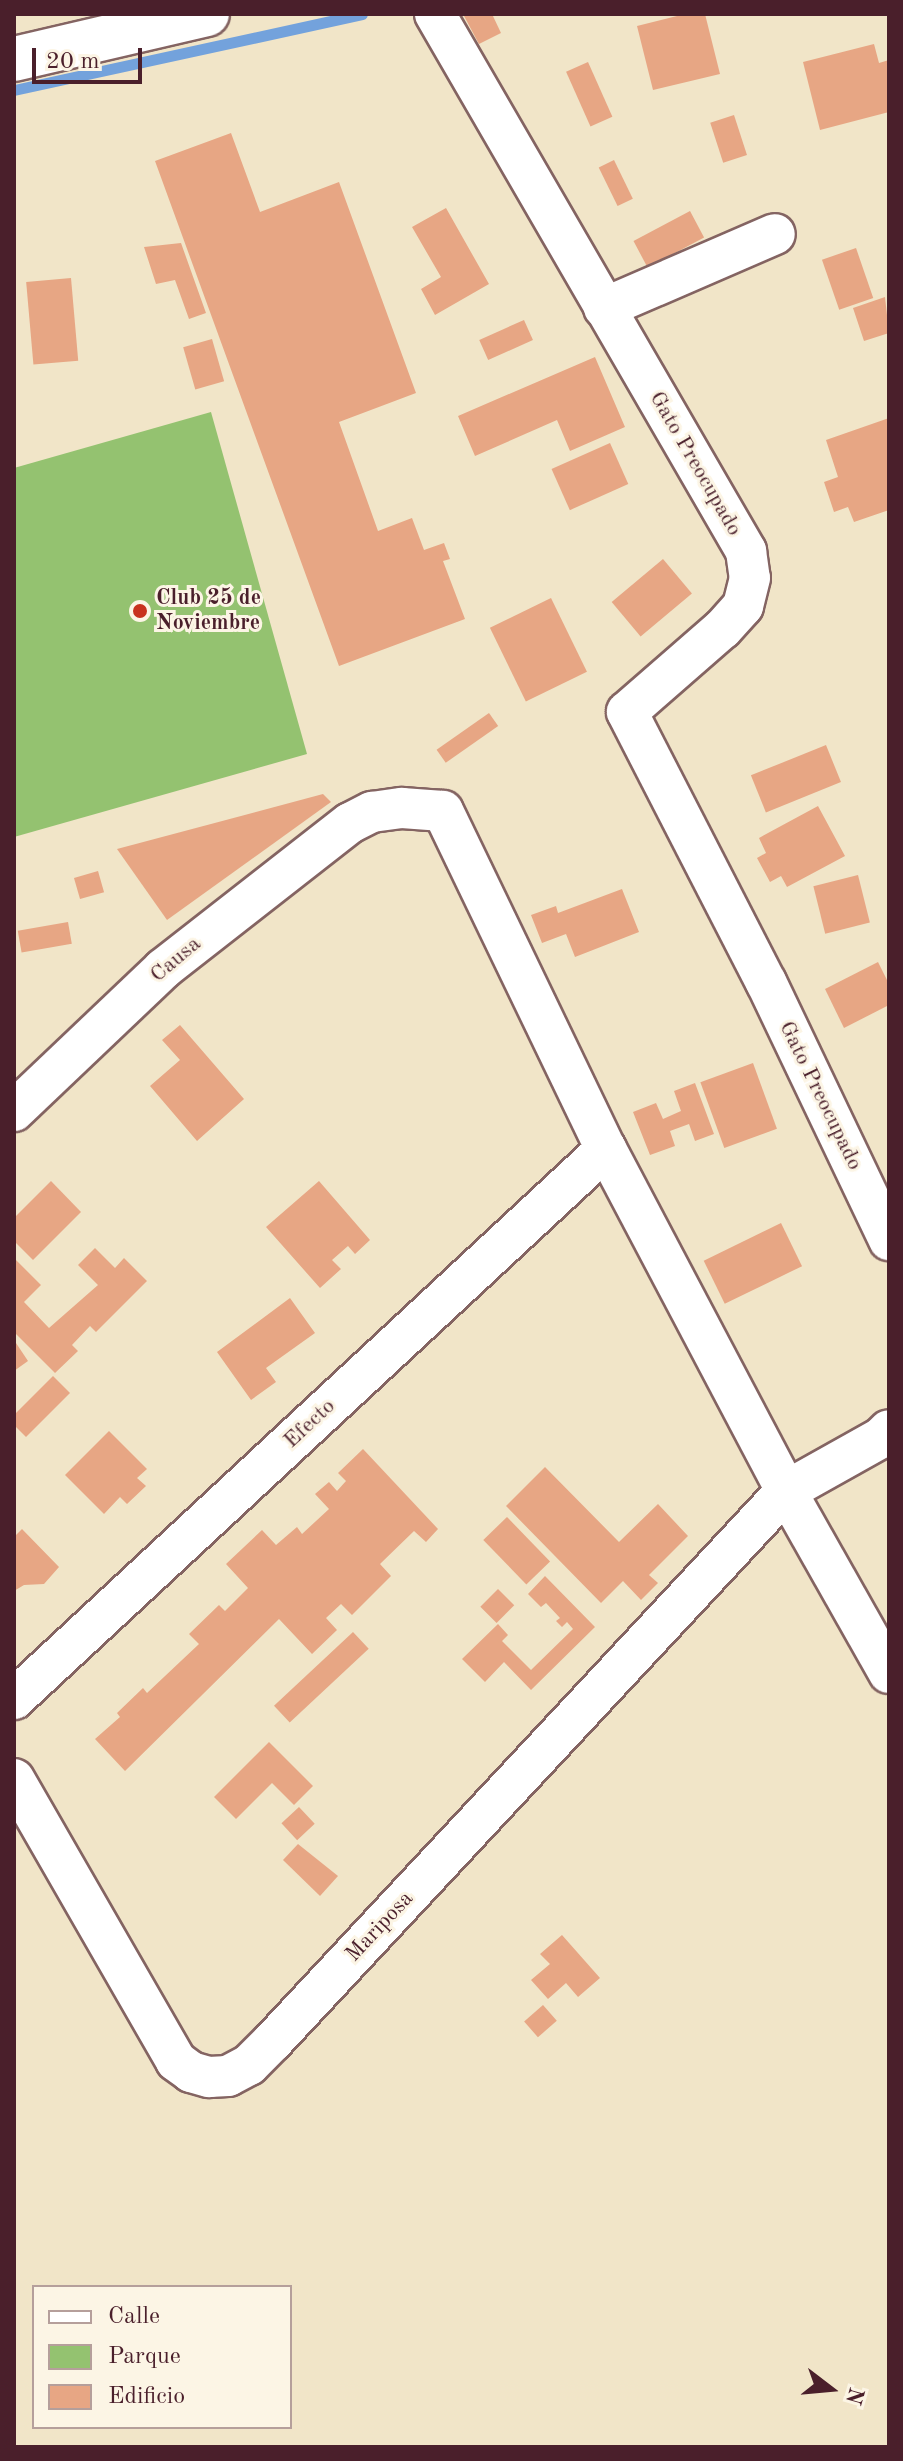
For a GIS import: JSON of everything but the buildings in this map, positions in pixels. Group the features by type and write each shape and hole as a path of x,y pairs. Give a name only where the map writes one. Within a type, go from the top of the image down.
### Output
{"main road":[{"path":"14,59 207,14"}],"street":[{"name":"Gato Preocupado","path":"435,14 746,551 750,578 743,606 722,629 627,712 766,982 889,1240"},
{"path":"604,308 775,234"},
{"name":"Causa","path":"14,1111 163,969 350,823 372,812 402,808 443,811 606,1149"},
{"path":"606,1149 786,1491 889,1673"},
{"name":"Efecto","path":"14,1699 606,1149"},
{"name":"Mariposa","path":"14,1779 176,2061 191,2072 209,2077 228,2076 249,2065 273,2041 786,1491 881,1438 889,1430"}],"green space":[{"name":"Club 25 de Noviembre","path":"211,412 307,754 14,837 14,468"}],"waterway":[{"path":"14,90 362,14"}],"place":[{"name":"Club 25 de Noviembre","path":"140,611"}]}
